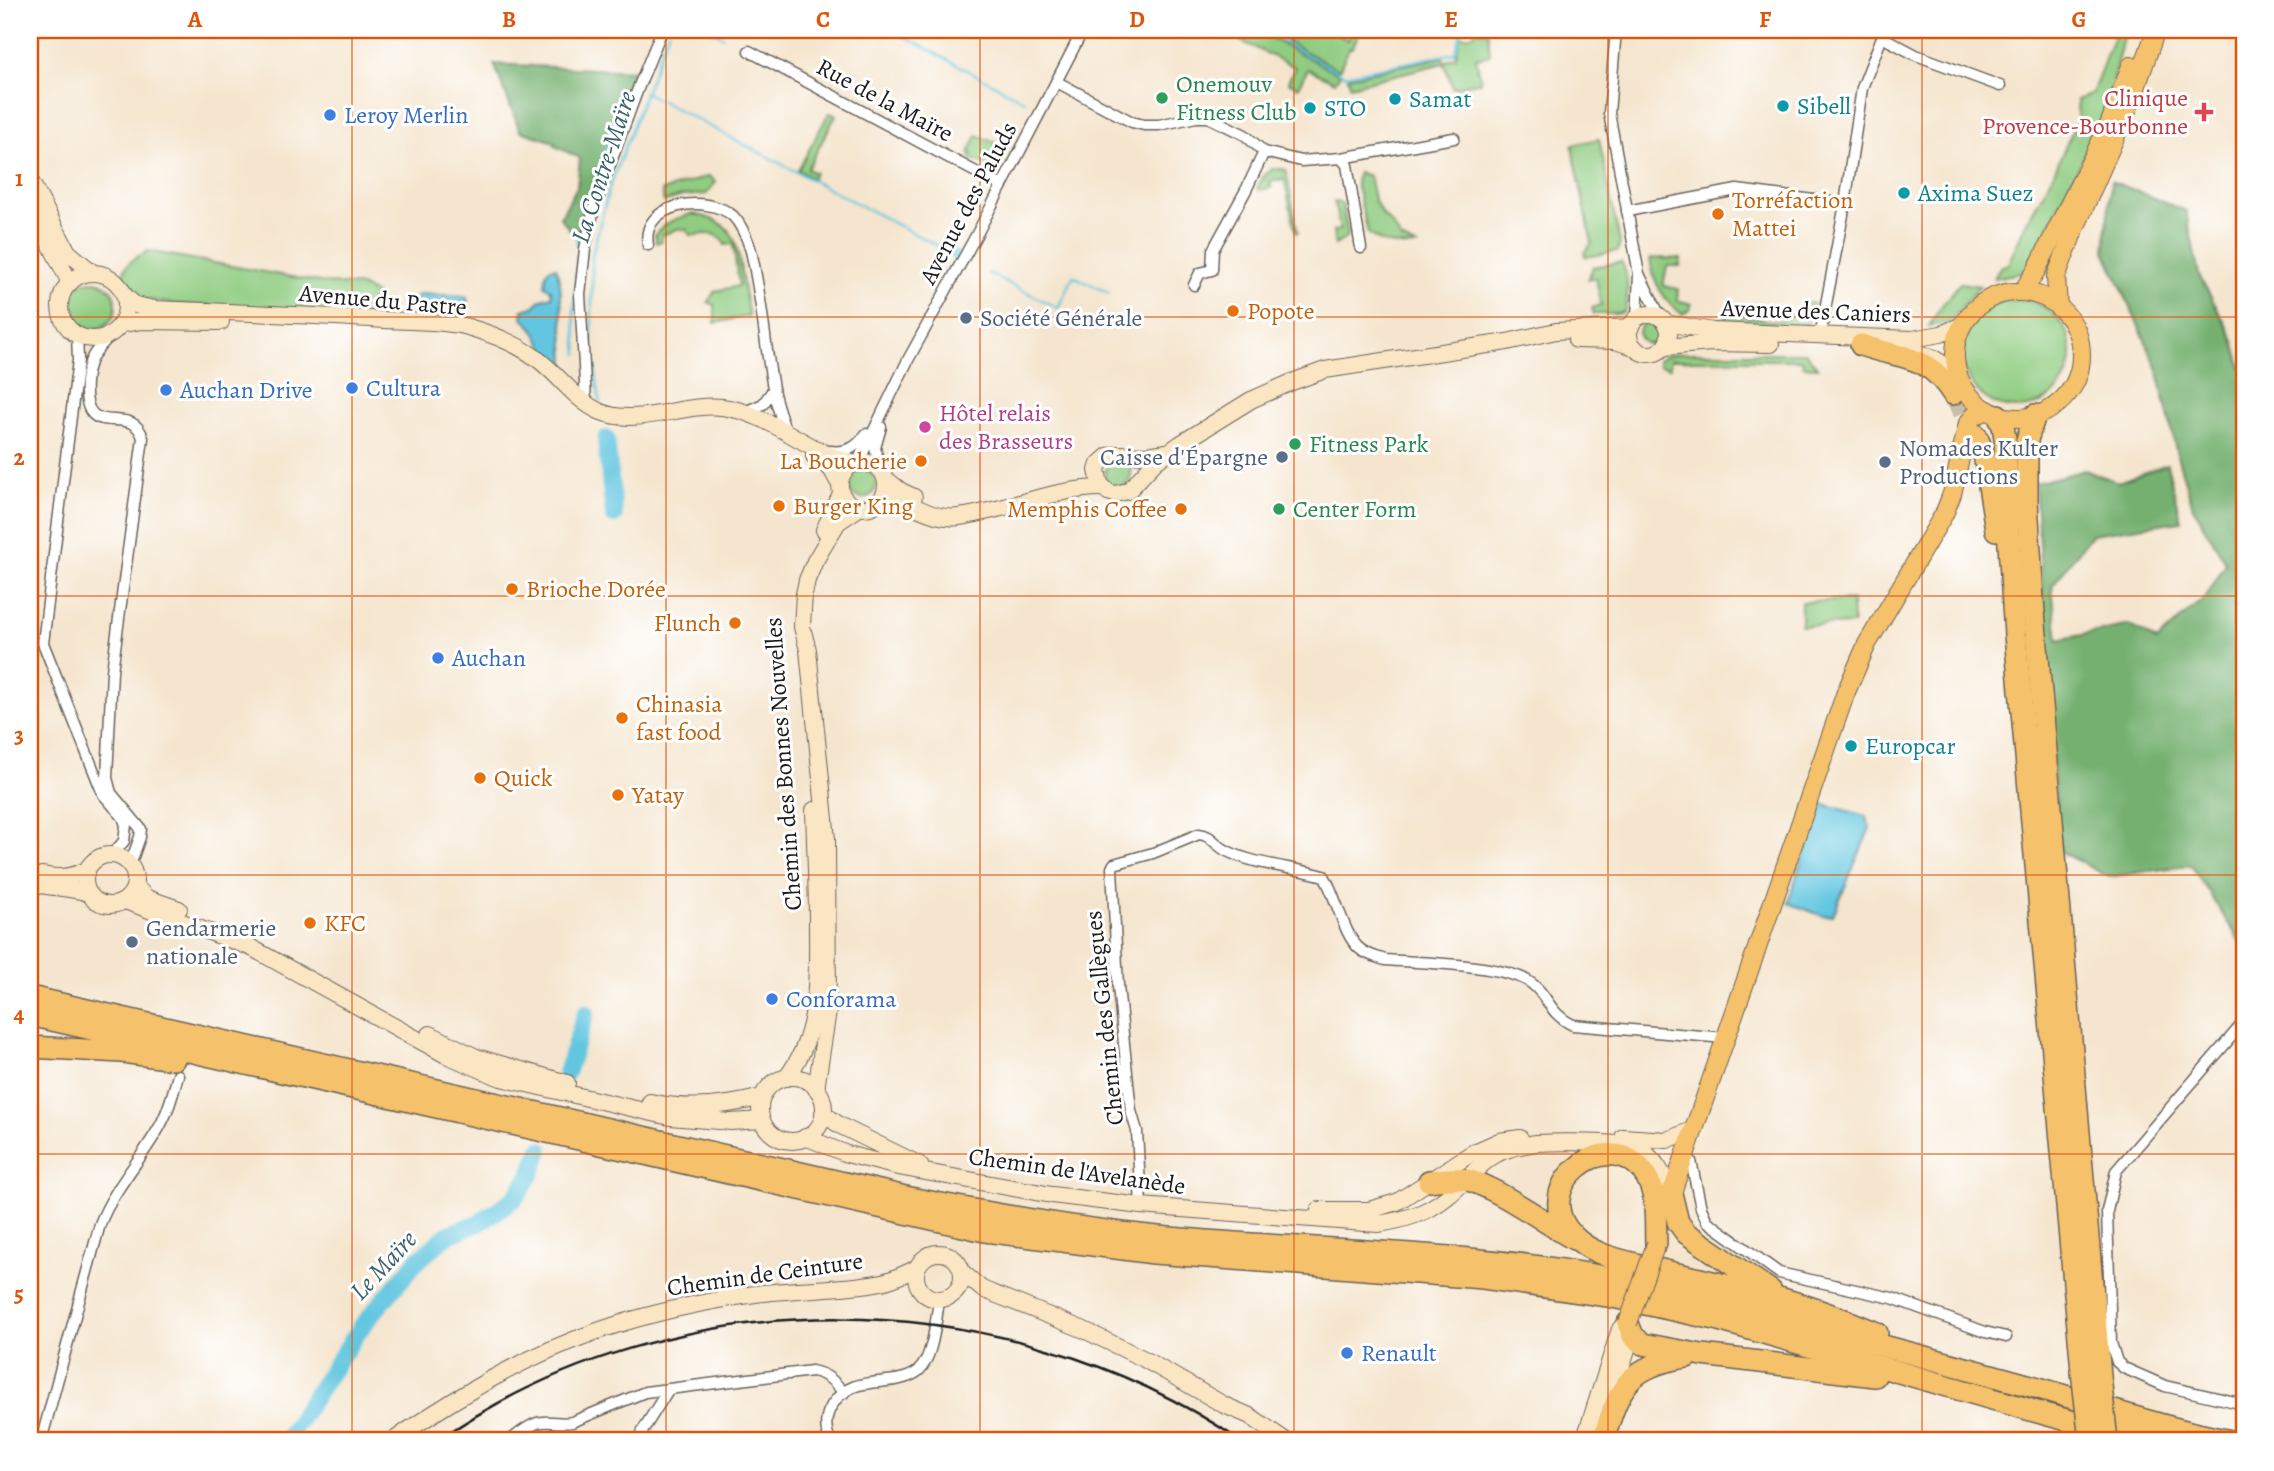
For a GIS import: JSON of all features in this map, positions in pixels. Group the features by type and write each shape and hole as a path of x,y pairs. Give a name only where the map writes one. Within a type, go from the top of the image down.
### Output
{"highway":[{"path":"1861,345 1930,366 1943,379 1958,385"},
{"path":"1993,412 2003,426 2005,438 2015,635 2091,1373 2107,1441"},
{"path":"2035,415 2027,440 2027,501 2091,1373 2091,1441"},
{"path":"1976,435 1984,454 2007,601 2015,635"},
{"path":"30,997 981,1212 1159,1237 1555,1268 1669,1290 1943,1362 2144,1420 2232,1441"},
{"path":"30,1015 985,1231 1154,1253 1483,1278 1608,1296 1715,1320 2146,1441"},
{"path":"30,1047 122,1052 205,1063 433,1107"},
{"path":"1579,1241 1566,1226 1560,1211 1562,1188 1579,1165 1602,1155 1621,1157 1644,1174 1652,1188 1656,1211 1656,1244"},
{"path":"1429,1181 1465,1179 1485,1187 1603,1254 1781,1298 1846,1320 1943,1362"},
{"path":"1671,1193 1678,1222 1686,1233 1781,1298"},
{"path":"1628,1323 1633,1336 1643,1344 1940,1384"},
{"path":"1603,1441 1612,1413 1628,1381 1642,1369 1660,1362 1702,1354"}],"main road":[{"path":"2022,292 2036,271 2109,124 2144,30"},
{"path":"2059,306 2056,277 2132,99 2156,30"},
{"path":"1952,494 1962,420 1958,385 1956,343 1962,325 1975,309 1992,297 2022,292 2048,299 2059,306 2075,329 2081,355 2079,368 2071,389 2064,398 2046,411 2017,418 1993,412 1975,401 1958,385"},
{"path":"1628,1323 1692,1130 1846,692 1867,644 1932,537 1952,494 1968,423 1974,416 1993,412"}],"street":[{"path":"586,402 580,294 585,249 594,208 662,30"},
{"name":"Avenue des Paluds","path":"856,463 890,394 1057,82 1081,30"},
{"path":"1616,30 1609,113 1639,274 1630,337 1634,347"},
{"path":"1820,336 1845,204 1862,88 1883,33 1916,55 2000,86"},
{"name":"Rue de la Maïre","path":"749,51 1002,186"},
{"path":"1057,82 1132,122 1159,125 1208,117 1245,135 1264,152 1301,161 1340,158 1454,138"},
{"path":"1194,285 1200,273 1212,270 1213,250 1264,152"},
{"path":"1340,158 1347,165 1360,248"},
{"path":"30,180 68,252 93,273"},
{"path":"1627,211 1737,190 1845,204"},
{"path":"648,245 647,231 652,220 678,206 695,203 716,206 733,216 750,245 773,390 785,430"},
{"path":"30,205 69,283"},
{"path":"1507,342 1615,341 1646,354 1660,351 1665,347 1669,335 1664,320 1639,274"},
{"path":"99,418 89,410 85,402 87,375 92,354 117,329 127,308 125,296 114,280 106,275 83,275 69,283 63,293 60,313 65,324 77,336 95,340 117,329"},
{"name":"Avenue du Pastre","path":"125,296 135,305 155,309 360,318 465,326 508,341 537,358 600,412 627,418 702,406 745,412 785,430 836,460 856,463"},
{"path":"882,499 895,498 929,514 958,517 1068,491 1102,488 1122,494 1167,452 1251,400 1325,370 1507,342 1556,331 1634,323 1649,314 1664,320"},
{"name":"Avenue des Caniers","path":"1664,320 1713,331 1912,339 1941,334 1962,325"},
{"name":"Avenue du Pastre","path":"117,329 142,321 256,323 458,334 490,343 519,358 582,410 608,424 630,426 694,417 730,418 765,429 831,468 840,489"},
{"path":"77,336 78,360 43,643 103,794 123,817 126,825 124,841 112,855"},
{"name":"Avenue des Caniers","path":"1665,347 1711,343 1861,345"},
{"path":"745,412 763,404 773,390"},
{"name":"Avenue des Paluds","path":"820,450 845,451 856,446 865,435 877,410 890,394"},
{"name":"Avenue des Paluds","path":"883,474 875,448 887,414 890,394"},
{"path":"71,421 99,418 136,424 141,429 143,438 112,671 107,778 111,793 141,829 130,865"},
{"path":"883,474 886,489 882,499 872,507 859,508 849,503 840,489 843,471 856,463 871,463 883,474 901,491 934,507 960,509 1066,484 1097,470 1103,460 1114,454 1126,456 1167,452"},
{"path":"1126,456 1135,464 1138,477 1136,483"},
{"path":"1097,470 1102,488"},
{"name":"Chemin des Bonnes Nouvelles","path":"786,1078 796,1065 806,1043 814,1012 817,969 817,874 813,802 794,627 795,592 807,557 831,518 840,489"},
{"name":"Chemin des Bonnes Nouvelles","path":"816,1088 828,1011 827,839 808,650 802,627 804,594 815,561 838,522 859,508"},
{"name":"Chemin des Gallègues","path":"1141,1206 1137,1131 1131,1111 1118,986 1112,868 1114,864 1153,853 1192,836 1207,835 1224,850 1240,856 1324,876 1352,940 1360,950 1371,955 1385,960 1512,973 1535,986 1552,1010 1573,1025 1726,1038"},
{"path":"30,873 57,878 71,877 87,870 96,859 119,856 134,871 135,886 125,901"},
{"path":"87,870 85,882 88,893"},
{"path":"30,883 51,888 71,888 88,893 100,903 108,905 125,901 250,947 446,1055 502,1078 670,1117 731,1122 762,1120"},
{"path":"135,886 147,898 252,938 476,1057 542,1077 670,1106 730,1105 762,1097"},
{"path":"2244,1022 2116,1171 2107,1211 2110,1343 2117,1362 2124,1368 2165,1386 2244,1404"},
{"path":"41,1441 100,1224 106,1208 159,1128 170,1106 178,1075"},
{"path":"786,1078 796,1078 816,1088 823,1103 823,1113 817,1128 794,1141 775,1136 762,1120 760,1105 770,1086 786,1078"},
{"path":"823,1113 839,1125 935,1172"},
{"name":"Chemin de l'Avelanède","path":"1213,1210 1369,1210 1396,1202 1472,1153 1499,1141 1540,1136 1667,1140 1692,1130"},
{"path":"805,1137 846,1154 898,1167 935,1172"},
{"path":"1667,1140 1684,1159 1691,1161 1700,1208 1707,1221 1779,1273 1892,1298 2006,1337"},
{"name":"Chemin de l'Avelanède","path":"935,1172 1052,1195 1141,1206 1378,1224 1414,1216 1431,1208 1449,1196 1497,1153 1536,1143 1618,1144 1636,1147 1651,1157 1684,1159"},
{"path":"1651,1157 1663,1174 1671,1193"},
{"path":"955,1294 963,1280 955,1259 941,1253 927,1256 917,1268 916,1276 920,1290 930,1298 939,1300 982,1289"},
{"name":"Chemin de Ceinture","path":"393,1441 409,1428 498,1374 552,1348 608,1326 673,1307 745,1295 881,1282 917,1268"},
{"path":"962,1272 982,1289 1082,1329 1144,1359 1224,1405 1250,1416 1286,1441"},
{"name":"Chemin de Ceinture","path":"881,1282 920,1290"},
{"path":"830,1441 826,1431 827,1416 835,1400 862,1383 900,1379 916,1372 926,1361 939,1300"},
{"path":"1584,1441 1620,1329 1628,1323 1631,1337 1597,1441"},
{"path":"509,1441 542,1421 564,1424 572,1422 645,1392 812,1371 832,1379 844,1393"},
{"path":"641,1441 643,1430 668,1390"},
{"path":"1224,1405 1272,1441"}],"green space":[{"path":"1235,30 1255,30 1340,74 1335,82 1308,69 1298,87 1288,82 1295,67 1239,40 1242,33"},
{"path":"1292,30 1330,30 1348,40 1353,30 1361,30 1339,70 1286,41"},
{"path":"2116,30 2125,30 2105,112 2096,132 2025,272 1994,278 2000,267 2008,264 2025,225 2051,179 2078,119 2077,100 2092,94"},
{"path":"1477,31 1488,32 1490,55 1476,58 1481,82 1453,88 1444,63 1350,86 1348,77 1443,57 1445,62 1456,57 1460,36 1469,36"},
{"path":"494,64 633,71 576,237 560,218 577,187 580,158 555,146 554,142 520,131"},
{"path":"829,113 836,115 807,169 815,173 812,178 798,170"},
{"path":"977,135 1008,148 997,165 988,166 970,158 972,154 969,153"},
{"path":"1599,139 1620,243 1618,251 1586,257 1584,253 1592,243 1572,145"},
{"path":"1273,168 1286,170 1298,232 1296,233 1284,179 1270,182 1271,188 1257,188"},
{"path":"1358,172 1369,176 1374,199 1381,213 1401,239 1416,246 1390,244 1368,233 1356,183"},
{"path":"709,176 716,182 706,194 682,196 664,202 662,191"},
{"path":"2111,181 2186,211 2199,275 2233,338 2244,375 2244,948 2191,865 2109,877 2059,851 2035,483 2085,470 2118,482 2167,464 2181,521 2092,534 2052,586 2058,640 2129,625 2157,641 2207,595 2226,563 2193,507 2178,459 2157,367 2105,251"},
{"path":"1334,202 1342,203 1347,229 1346,238 1335,245 1333,231 1340,230"},
{"path":"693,214 716,221 724,226 734,239 749,316 715,323 715,305 708,302 715,291 739,286 733,244 725,245 715,235 690,235 687,229 680,228 662,235 662,241 656,243 655,235 667,223"},
{"path":"148,251 325,283 361,286 375,294 378,301 374,311 364,316 176,304 125,296 125,268"},
{"path":"1650,259 1681,259 1680,266 1667,266 1663,286 1678,289 1677,300 1691,304 1690,310 1682,314 1664,296 1654,276"},
{"path":"1621,262 1626,273 1627,286 1624,312 1594,314 1592,308 1601,305 1596,278 1588,279 1593,267"},
{"path":"92,281 101,282 109,288 115,296 115,314 109,322 101,328 92,329 83,328 75,322 69,314 68,305 69,296 75,288 83,282"},
{"path":"1960,283 1980,286 1949,322 1929,326 1940,308"},
{"path":"2017,300 2037,305 2055,316 2066,334 2071,354 2066,374 2055,392 2037,403 2017,408 1997,403 1979,392 1968,374 1963,354 1968,334 1979,316 1997,305"},
{"path":"1807,303 1814,303 1812,314 1809,321 1801,326 1780,328 1725,323 1726,314 1783,321"},
{"path":"1650,322 1658,325 1661,333 1658,341 1650,344 1642,341 1639,333 1642,325"},
{"path":"1681,353 1806,353 1817,367 1803,366 1802,360 1670,360 1670,368 1658,365 1658,360 1665,356"},
{"path":"1118,461 1127,465 1131,474 1127,483 1118,487 1109,483 1105,474 1109,465"},
{"path":"862,470 872,474 876,484 872,494 862,498 852,494 848,484 852,474"},
{"path":"1852,600 1853,624 1801,626 1801,602"}],"water":[{"path":"556,267 560,283 563,363 548,354 533,328 522,317 523,310 552,296 551,290 545,286 546,273"},
{"path":"417,295 464,296 468,305 463,313 457,315 416,311 413,309"},
{"path":"1820,803 1866,816 1870,828 1833,915 1823,916 1788,903"}],"waterway":[{"name":"La Contre-Maïre","path":"600,402 592,349 592,255 609,189 669,30"},
{"path":"710,30 723,37"},
{"path":"892,30 1025,101"},
{"path":"1260,30 1345,75 1455,53 1462,30"},
{"path":"1501,30 1602,35"},
{"path":"644,92 951,253"},
{"path":"604,166 617,131"},
{"path":"580,244 586,224"},
{"path":"951,253 955,255"},
{"path":"577,256 574,314 578,354"},
{"path":"988,273 1058,308 1073,276 1109,293"},
{"name":"Le Maïre","path":"606,439 614,515"},
{"name":"Le Maïre","path":"566,1073 586,1013"},
{"name":"Le Maïre","path":"286,1441 362,1326 416,1262 447,1235 479,1223 515,1198 531,1175 540,1150"}],"tunnel":[{"path":"1953,394 1976,435"}],"railway":[{"path":"437,1441 530,1387 629,1349 733,1326 839,1318 945,1326 1048,1349 1148,1388 1241,1441"}],"place":[{"name":"Onemouv Fitness Club","path":"1162,98"},
{"name":"Samat","path":"1395,99"},
{"name":"Sibell","path":"1783,106"},
{"name":"STO","path":"1310,108"},
{"name":"Clinique Provence-Bourbonne","path":"2204,112"},
{"name":"Leroy Merlin","path":"330,115"},
{"name":"Axima Suez","path":"1904,193"},
{"name":"Torréfaction Mattei","path":"1718,214"},
{"name":"Popote","path":"1233,311"},
{"name":"Société Générale","path":"966,318"},
{"name":"Cultura","path":"352,388"},
{"name":"Auchan Drive","path":"166,390"},
{"name":"Hôtel relais des Brasseurs","path":"925,427"},
{"name":"Fitness Park","path":"1295,444"},
{"name":"Caisse d'Épargne","path":"1282,457"},
{"name":"La Boucherie","path":"921,461"},
{"name":"Nomades Kulter Productions","path":"1885,462"},
{"name":"Burger King","path":"779,506"},
{"name":"Memphis Coffee","path":"1181,509"},
{"name":"Center Form","path":"1279,509"},
{"name":"Brioche Dorée","path":"512,589"},
{"name":"Flunch","path":"735,623"},
{"name":"Auchan","path":"438,658"},
{"name":"Chinasia fast food","path":"622,718"},
{"name":"Europcar","path":"1851,746"},
{"name":"Quick","path":"480,778"},
{"name":"Yatay","path":"618,795"},
{"name":"KFC","path":"310,923"},
{"name":"Gendarmerie nationale","path":"132,942"},
{"name":"Conforama","path":"772,999"},
{"name":"Renault","path":"1347,1353"}]}
